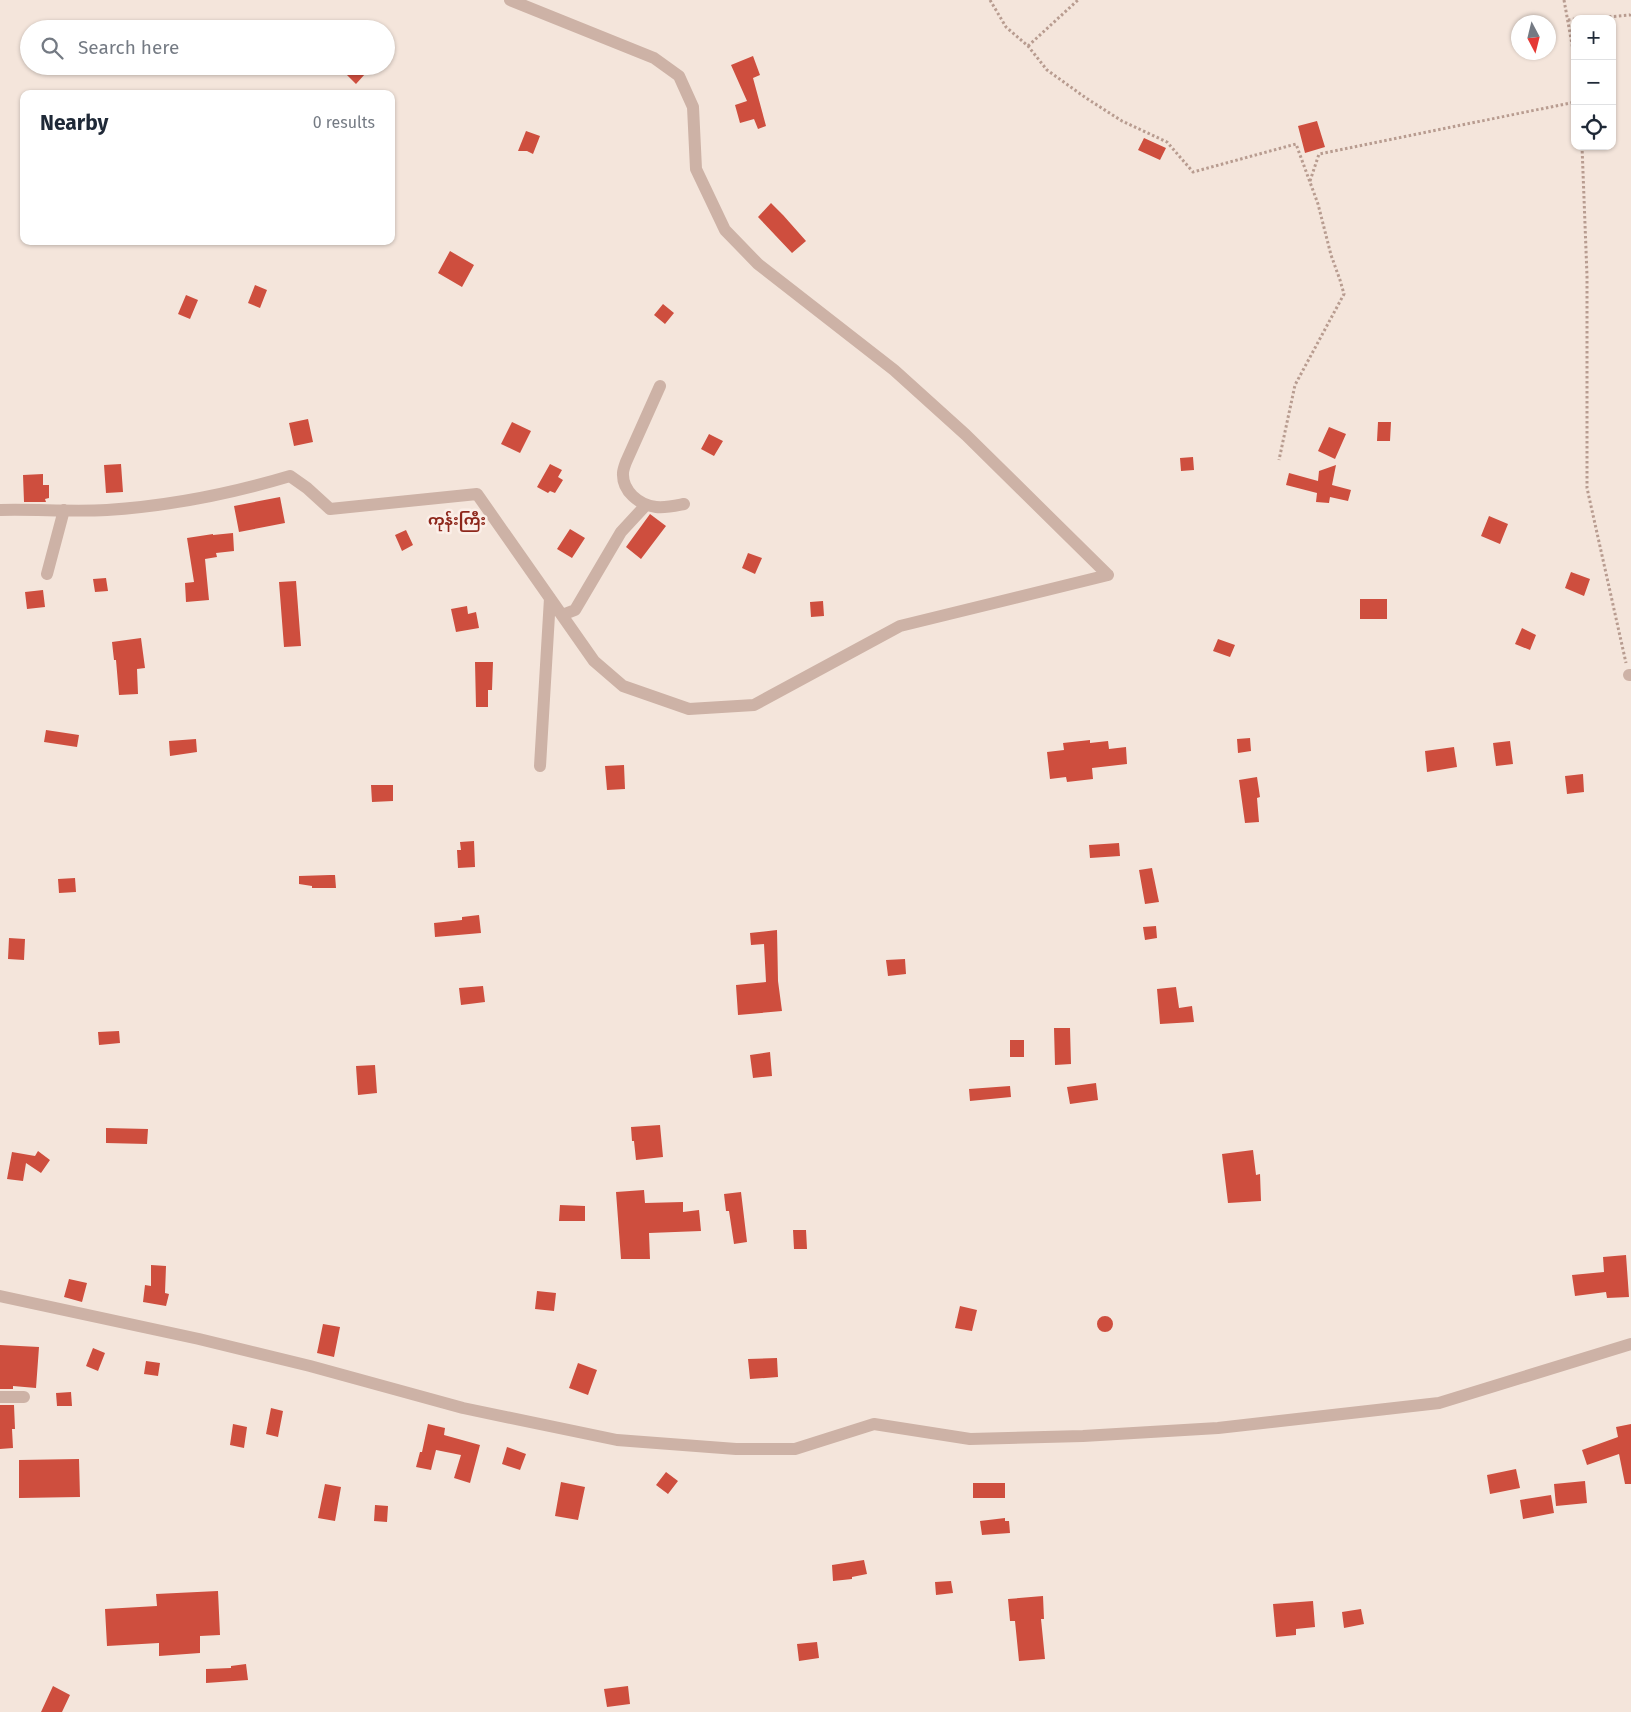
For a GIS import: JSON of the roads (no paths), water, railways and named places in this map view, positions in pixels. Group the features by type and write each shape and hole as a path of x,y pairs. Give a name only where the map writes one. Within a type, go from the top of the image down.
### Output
{"street":[{"path":"0,510 106,510 178,503 253,487 290,476 307,488 330,509 477,494 594,661 624,686 689,709 754,705 900,626 1108,575 966,434 894,370 758,264 725,230 696,169 693,107 679,76 654,58 510,0"},
{"path":"660,386 626,462 623,474 626,488 635,499 646,505 667,508 684,504"},
{"path":"562,615 575,610 621,532 646,505"},
{"path":"47,574 64,510"},
{"path":"540,766 550,598"},
{"path":"0,1296 199,1339 310,1366 463,1408 617,1440 736,1449 795,1449 874,1424 970,1439 1083,1436 1218,1428 1438,1403 1631,1344"},
{"path":"0,1397 24,1398"}],"district":[{"name":"ကုန်းကြီး","path":"457,520"}]}
